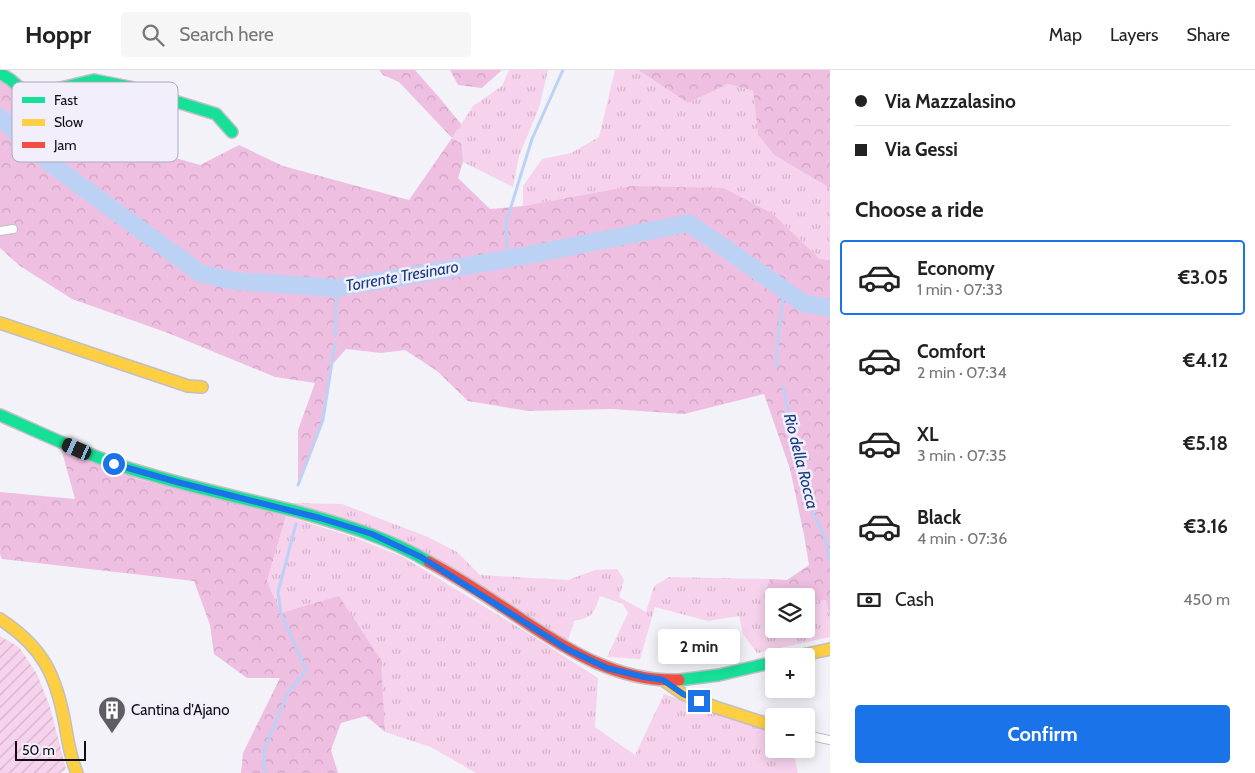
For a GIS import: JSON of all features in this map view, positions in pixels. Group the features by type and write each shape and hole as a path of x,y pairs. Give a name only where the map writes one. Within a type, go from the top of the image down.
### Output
{"main road":[{"path":"0,73 13,82"},
{"path":"86,82 94,80 103,82"},
{"path":"178,103 216,114 232,132"},
{"path":"0,322 188,386 202,387"},
{"path":"0,415 114,464 320,518 372,534 430,561 567,649 607,668 663,680 713,676 765,664"},
{"path":"0,619 23,636 38,651 48,669 59,697 68,746 77,773"},
{"path":"815,652 830,649"},
{"path":"663,680 683,694 715,707 765,723"}],"street":[{"path":"0,231 13,229"},
{"path":"815,737 830,740"}],"green space":[{"path":"379,70 415,70 461,124 452,138 399,82 383,75"},
{"path":"450,70 502,70 482,88 458,85"},
{"path":"509,70 548,70 539,108 519,156 513,187 463,162 462,144 452,138 473,106 502,86"},
{"path":"615,70 638,70 688,103 728,84 753,91 758,135 774,155 830,188 830,260 820,259 773,214 631,186 523,206 523,186 542,159 571,153 599,137"},
{"path":"638,70 830,70 830,188 774,155 758,135 753,91 728,84 688,103"},
{"path":"0,78 12,87 12,162 178,162 178,159 200,165 239,145 283,166 409,200 452,138 462,144 463,162 458,178 490,209 523,206 631,186 723,188 773,214 820,259 830,260 830,617 826,600 815,602 815,588 766,588 770,579 787,580 809,565 790,469 764,394 684,414 612,409 528,411 468,401 437,371 405,350 381,353 346,349 332,365 323,420 298,485 298,430 315,383 275,377 168,333 72,299 20,266 0,248"},
{"path":"61,448 138,479 286,516 267,581 281,613 339,596 381,660 385,732 366,716 341,723 331,750 338,773 241,773 243,753 280,678 247,678 214,654 210,625 194,581 2,559 0,554 0,492 75,499"},
{"path":"292,503 342,504 428,537 457,552 480,575 568,580 595,570 617,569 624,580 619,597 646,612 654,586 669,577 770,579 763,597 765,598 765,638 815,638 815,602 826,600 830,617 830,637 780,648 765,648 765,651 757,653 743,634 739,616 708,621 655,607 640,659 607,657 628,613 623,604 600,596 592,614 586,618 574,621 567,644 345,519"},
{"path":"286,516 353,537 403,557 598,678 595,727 635,755 664,694 765,729 765,758 795,758 798,773 476,773 431,747 385,732 380,660 281,613 267,581"},
{"path":"0,636 19,647 37,674 50,707 66,769 60,773 0,773"}],"waterway":[{"path":"508,259 506,223 532,139 563,70"},
{"name":"Torrente Tresinaro","path":"0,117 12,128"},
{"name":"Torrente Tresinaro","path":"49,162 200,273 234,281 337,288 508,259 689,223 803,303 830,308"},
{"path":"335,336 337,288"},
{"name":"Rio della Rocca","path":"777,367 777,347 784,290"},
{"path":"298,485 323,420 335,343"},
{"name":"Rio della Rocca","path":"783,387 808,503 825,537 830,562"},
{"path":"265,773 264,751 287,694 306,670 281,613 278,592 296,524"}],"traffic: fast":[{"path":"0,73 13,82"},
{"path":"86,82 94,80 104,82"},
{"path":"178,102 216,114 232,132"},
{"path":"0,415 118,465 347,526 397,545 429,562"},
{"path":"679,680 719,675 765,664"}],"traffic: slow":[{"path":"0,323 188,386 202,387"},
{"path":"0,619 27,640 37,652 52,677 77,773"},
{"path":"815,652 830,649"},
{"path":"663,680 683,694 715,707 765,723"}],"traffic: jam":[{"path":"429,562 476,589 557,642 595,662 635,676 679,680"}],"place":[{"name":"Cantina d'Ajano","path":"112,734"}],"route":[{"path":"114,464 349,526 392,542 446,571 567,649 607,668 663,680 683,694 699,701"}]}
